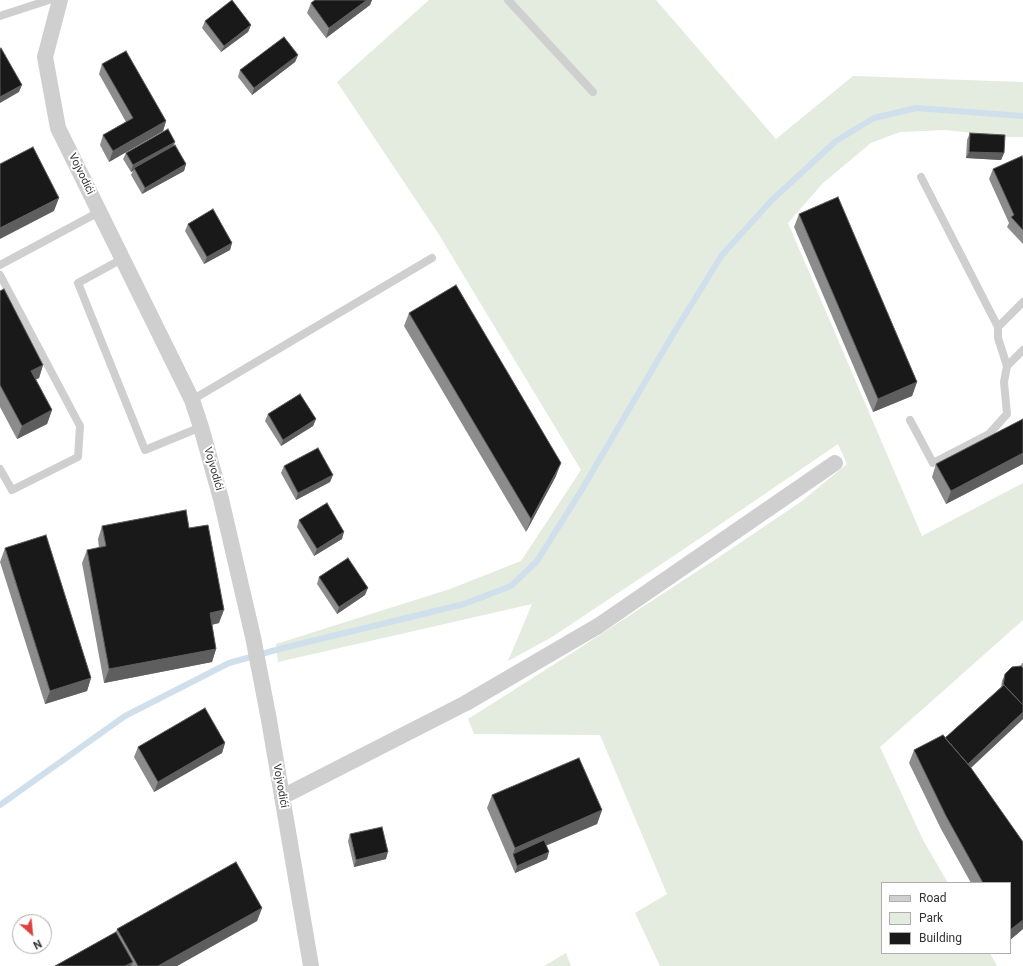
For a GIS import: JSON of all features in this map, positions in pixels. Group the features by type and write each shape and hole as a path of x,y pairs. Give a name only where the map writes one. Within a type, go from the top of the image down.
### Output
{"street":[{"name":"Vojvodići","path":"60,0 45,57 58,128 192,400 201,427 221,499 260,670 311,966"},
{"path":"282,797 466,703 598,626 835,463"}],"lane":[{"path":"0,16 49,0"},
{"path":"508,0 593,92"},
{"path":"910,420 933,462 989,434 1007,414 1004,382 1007,366 998,338 998,327 921,177"},
{"path":"0,265 99,212"},
{"path":"192,400 432,258"},
{"path":"122,259 78,283 145,450 201,427"},
{"path":"0,275 80,426 78,457 12,490 0,469"},
{"path":"998,327 1023,302"},
{"path":"1007,366 1023,350"}],"green space":[{"path":"429,0 656,0 776,139 853,76 1023,82 1023,137 945,130 900,132 871,143 823,183 788,223 922,536 1023,483 1023,620 880,747 923,840 947,882 881,882 881,954 991,954 997,966 660,966 635,913 667,894 600,735 474,734 468,719 572,653 802,501 847,464 838,444 552,637 508,661 532,604 278,662 276,644 450,589 521,561 581,470 438,233 337,82"},
{"path":"566,953 571,966 544,966"}],"building":[{"path":"232,0 251,25 224,46 205,21"},
{"path":"315,0 367,0 329,28 311,3"},
{"path":"284,37 298,55 254,88 240,70"},
{"path":"1,48 22,85 0,97 0,49"},
{"path":"126,51 166,121 113,151 103,135 133,118 102,64"},
{"path":"168,129 175,142 133,165 126,153"},
{"path":"970,133 1005,135 1004,153 969,152"},
{"path":"175,145 186,164 145,188 134,168"},
{"path":"33,147 59,198 0,228 0,164"},
{"path":"1022,156 1023,230 1011,217 1014,215 993,169"},
{"path":"838,197 917,382 878,399 799,214"},
{"path":"213,209 232,243 207,257 188,224"},
{"path":"456,285 561,463 531,519 409,313"},
{"path":"4,289 43,365 31,371 52,410 22,426 0,385 0,291"},
{"path":"300,394 316,419 283,440 268,414"},
{"path":"1023,419 1023,453 951,491 936,464"},
{"path":"318,448 333,475 298,493 284,466"},
{"path":"327,503 344,532 317,549 299,520"},
{"path":"186,510 189,528 208,525 224,610 210,613 216,649 109,669 87,550 106,546 102,526"},
{"path":"46,535 91,678 50,691 5,548"},
{"path":"348,558 368,588 339,607 319,577"},
{"path":"1021,666 1023,668 1023,705 1004,685 1003,686 1005,674 1012,667"},
{"path":"1004,685 1023,705 1023,712 968,764 945,738"},
{"path":"205,708 225,743 158,782 138,747"},
{"path":"943,735 971,768 1023,842 1023,920 1011,929 1011,882 982,882 946,816 914,750"},
{"path":"579,758 602,810 515,848 492,795"},
{"path":"382,827 388,852 356,860 350,834"},
{"path":"544,840 549,852 517,866 513,854"},
{"path":"236,862 262,908 158,966 138,966 117,929"},
{"path":"116,932 133,962 125,966 55,966"}],"waterway":[{"path":"0,805 125,716 229,663 283,648 464,604 511,586 537,561 581,491 672,336 722,255 772,200 836,141 874,118 916,108 1023,116"}]}
